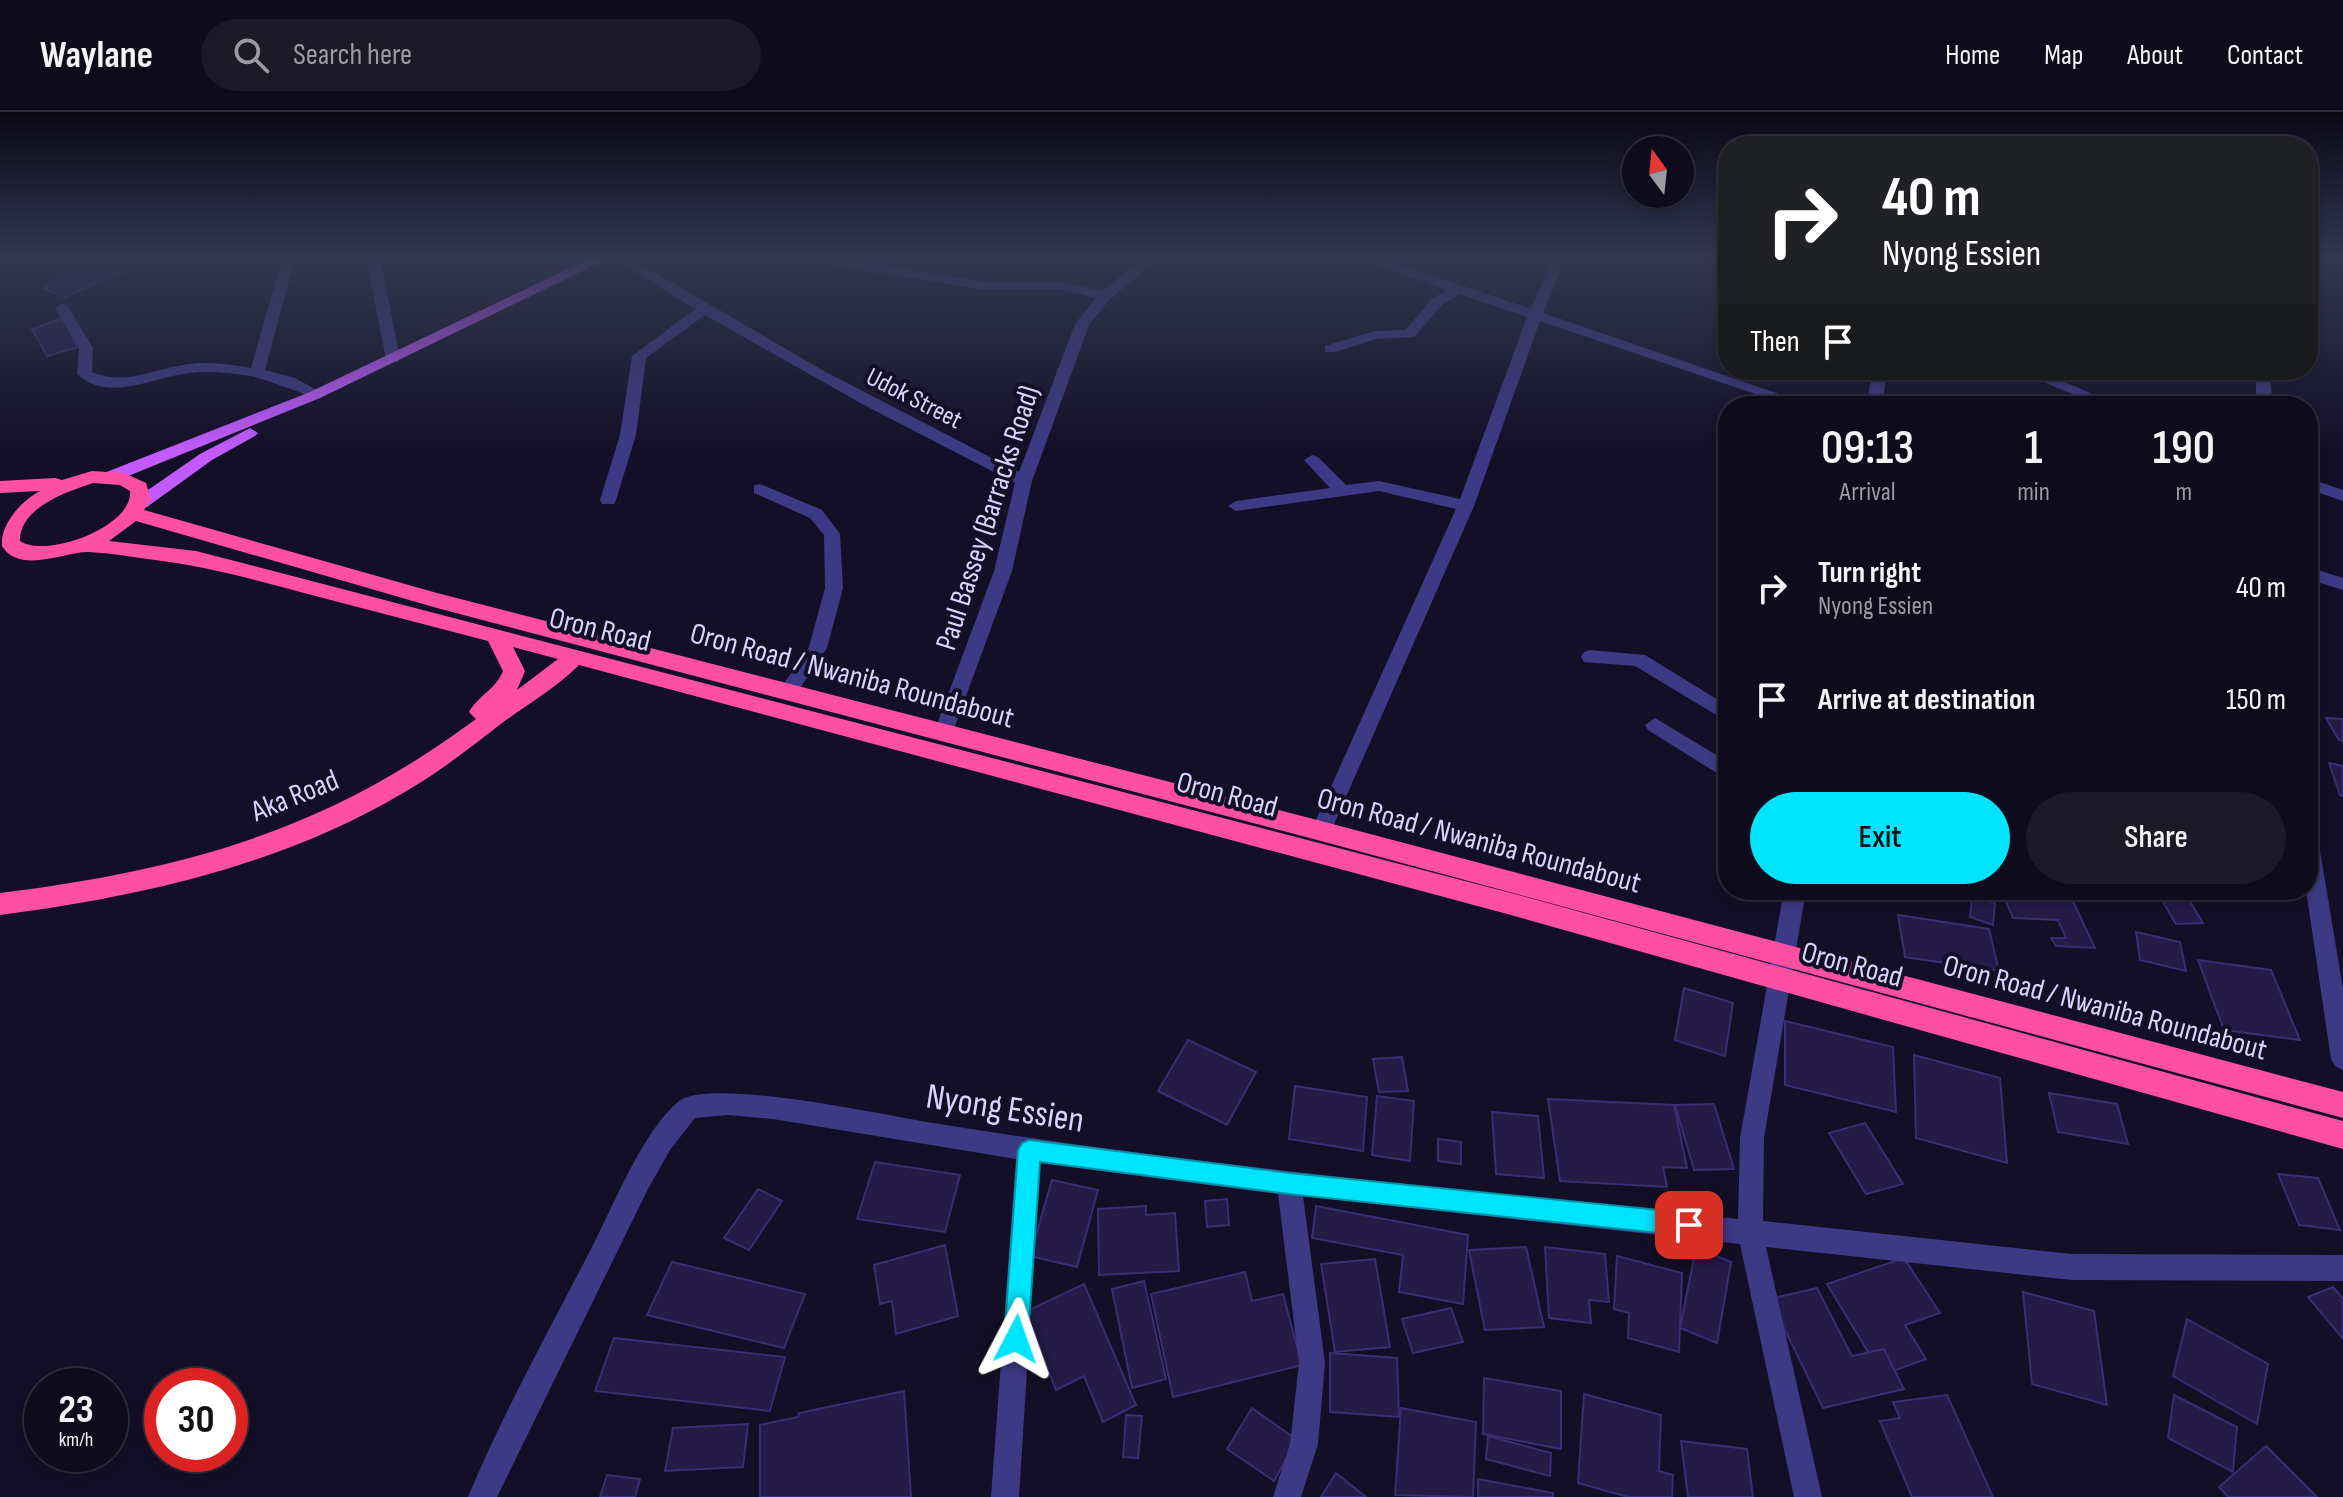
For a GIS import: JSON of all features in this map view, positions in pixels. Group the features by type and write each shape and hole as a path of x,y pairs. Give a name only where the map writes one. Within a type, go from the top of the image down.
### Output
{"highway":[{"path":"0,487 35,487 73,481 110,477 136,485 141,493 138,508 123,526 88,545 47,554 16,548 9,541 6,518 36,497 73,481"},
{"name":"Oron Road / Nwaniba Roundabout","path":"138,508 373,583 944,732 1217,807 1321,831 1781,967 2343,1105"},
{"name":"Oron Road","path":"88,545 196,558 1511,904 1781,967 2343,1135"},
{"path":"0,889 73,880 189,853 282,825 358,793 427,751 496,700 509,685 514,671 496,636"},
{"name":"Aka Road","path":"0,904 68,895 155,877 281,839 391,789 547,682 574,657"}],"main road":[{"path":"110,477 315,395 471,322"},
{"path":"138,508 206,457 315,395"}],"street":[{"path":"70,322 86,348 84,374 104,385 132,382 185,369 257,373 307,386 315,395"},
{"path":"257,373 271,322"},
{"path":"386,322 393,359"},
{"path":"608,500 628,435 639,356 687,322"},
{"name":"Udok Street","path":"724,322 886,413 1024,481"},
{"name":"Paul Bassey (Barracks Road)","path":"944,732 1003,571 1024,481 1084,322"},
{"path":"1330,349 1358,339 1409,334 1420,322"},
{"path":"1321,831 1466,506 1533,322"},
{"path":"1555,322 1718,376"},
{"path":"1729,380 1776,396"},
{"path":"2048,380 2088,396"},
{"path":"1312,460 1342,491"},
{"path":"1236,506 1379,486 1466,506"},
{"path":"2318,487 2343,496"},
{"path":"760,489 816,514 832,534 834,588 818,648 787,692"},
{"path":"2318,576 2343,584"},
{"path":"1590,657 1639,660 1718,709"},
{"path":"1655,725 1718,766"},
{"path":"1793,900 1752,1138 1750,1231 1808,1497"},
{"path":"2313,900 2343,1059"},
{"name":"Nyong Essien","path":"482,1497 517,1420 651,1160 665,1134 689,1107 728,1104 773,1108 1029,1150 1289,1183 2072,1267 2343,1268"},
{"path":"1005,1497 1029,1150"},
{"path":"1287,1497 1304,1444 1312,1363 1289,1183"}],"building":[{"path":"53,322 65,322 78,347 47,356 32,329"},
{"path":"2326,718 2343,719 2343,741 2339,740"},
{"path":"2329,763 2343,766 2343,796 2340,795"},
{"path":"1972,900 1995,903 1993,925 1970,917"},
{"path":"2005,900 2072,900 2095,948 2056,946 2051,938 2066,938 2058,920 2013,918"},
{"path":"2162,900 2189,900 2203,923 2176,924"},
{"path":"1898,915 1989,929 1999,971 1905,957"},
{"path":"2136,932 2180,942 2186,971 2140,960"},
{"path":"2198,960 2271,970 2300,1040 2224,1030"},
{"path":"1684,988 1733,1003 1725,1056 1675,1040"},
{"path":"1785,1021 1893,1047 1896,1112 1785,1085"},
{"path":"1188,1040 1256,1072 1227,1125 1158,1091"},
{"path":"1914,1055 2000,1078 2007,1163 1916,1138"},
{"path":"1402,1057 1408,1091 1379,1092 1373,1059"},
{"path":"1295,1086 1367,1097 1363,1151 1289,1139"},
{"path":"2049,1093 2117,1104 2128,1144 2058,1132"},
{"path":"1377,1096 1414,1101 1410,1161 1372,1155"},
{"path":"1548,1099 1674,1105 1687,1168 1663,1167 1667,1187 1560,1181"},
{"path":"1714,1104 1734,1169 1694,1170 1675,1105"},
{"path":"1492,1112 1538,1116 1544,1178 1496,1174"},
{"path":"1865,1123 1903,1184 1866,1194 1829,1133"},
{"path":"1438,1139 1461,1142 1461,1164 1438,1161"},
{"path":"875,1162 960,1175 945,1232 857,1219"},
{"path":"2278,1174 2318,1178 2340,1230 2299,1225"},
{"path":"1052,1180 1098,1190 1077,1267 1030,1256"},
{"path":"758,1189 782,1201 749,1250 724,1238"},
{"path":"1227,1199 1229,1225 1207,1227 1205,1201"},
{"path":"1146,1206 1146,1215 1175,1213 1179,1271 1099,1275 1098,1209"},
{"path":"1316,1206 1468,1235 1463,1304 1399,1292 1403,1255 1312,1238"},
{"path":"945,1245 958,1316 896,1334 892,1301 880,1304 874,1265"},
{"path":"1526,1247 1544,1327 1485,1330 1469,1250"},
{"path":"1545,1247 1605,1254 1609,1302 1589,1300 1591,1323 1549,1318"},
{"path":"1696,1248 1731,1262 1717,1343 1680,1328"},
{"path":"1617,1256 1682,1273 1679,1352 1628,1338 1629,1313 1614,1309"},
{"path":"1904,1258 1940,1313 1905,1325 1926,1359 1882,1375 1827,1284"},
{"path":"1375,1259 1390,1347 1335,1352 1321,1264"},
{"path":"672,1262 805,1294 784,1348 647,1315"},
{"path":"1245,1272 1252,1301 1283,1294 1302,1365 1173,1397 1151,1294"},
{"path":"1144,1281 1166,1379 1132,1388 1112,1289"},
{"path":"1084,1284 1136,1405 1103,1422 1084,1376 1056,1390 1025,1312"},
{"path":"2333,1287 2343,1299 2343,1339 2308,1297"},
{"path":"1817,1288 1852,1356 1884,1349 1904,1389 1823,1408 1770,1299"},
{"path":"2023,1292 2094,1311 2107,1405 2032,1384"},
{"path":"1451,1308 1463,1342 1413,1353 1402,1319"},
{"path":"2187,1319 2268,1364 2257,1424 2173,1376"},
{"path":"614,1338 785,1357 770,1411 595,1391"},
{"path":"1330,1353 1397,1358 1399,1417 1330,1412"},
{"path":"1484,1378 1561,1391 1561,1449 1483,1434"},
{"path":"904,1391 911,1497 760,1497 760,1425 798,1417 799,1413"},
{"path":"1584,1394 1661,1415 1659,1471 1673,1475 1672,1497 1628,1497 1578,1483"},
{"path":"1947,1395 1993,1497 1912,1497 1880,1421 1900,1418 1893,1402"},
{"path":"2174,1395 2237,1427 2233,1472 2168,1438"},
{"path":"1252,1408 1297,1440 1274,1481 1227,1449"},
{"path":"1401,1408 1476,1422 1473,1497 1395,1495"},
{"path":"1126,1415 1142,1416 1138,1458 1123,1457"},
{"path":"748,1424 743,1467 665,1471 673,1428"},
{"path":"1488,1436 1551,1453 1550,1476 1486,1459"},
{"path":"1681,1441 1747,1449 1753,1497 1688,1497"},
{"path":"2266,1446 2317,1497 2228,1497 2219,1487"},
{"path":"1336,1473 1366,1497 1321,1497"},
{"path":"607,1475 640,1479 635,1497 600,1497"},
{"path":"1478,1479 1553,1493 1553,1497 1478,1497"}],"route":[{"path":"1016,1339 1029,1150 1289,1183 1689,1225"}]}
